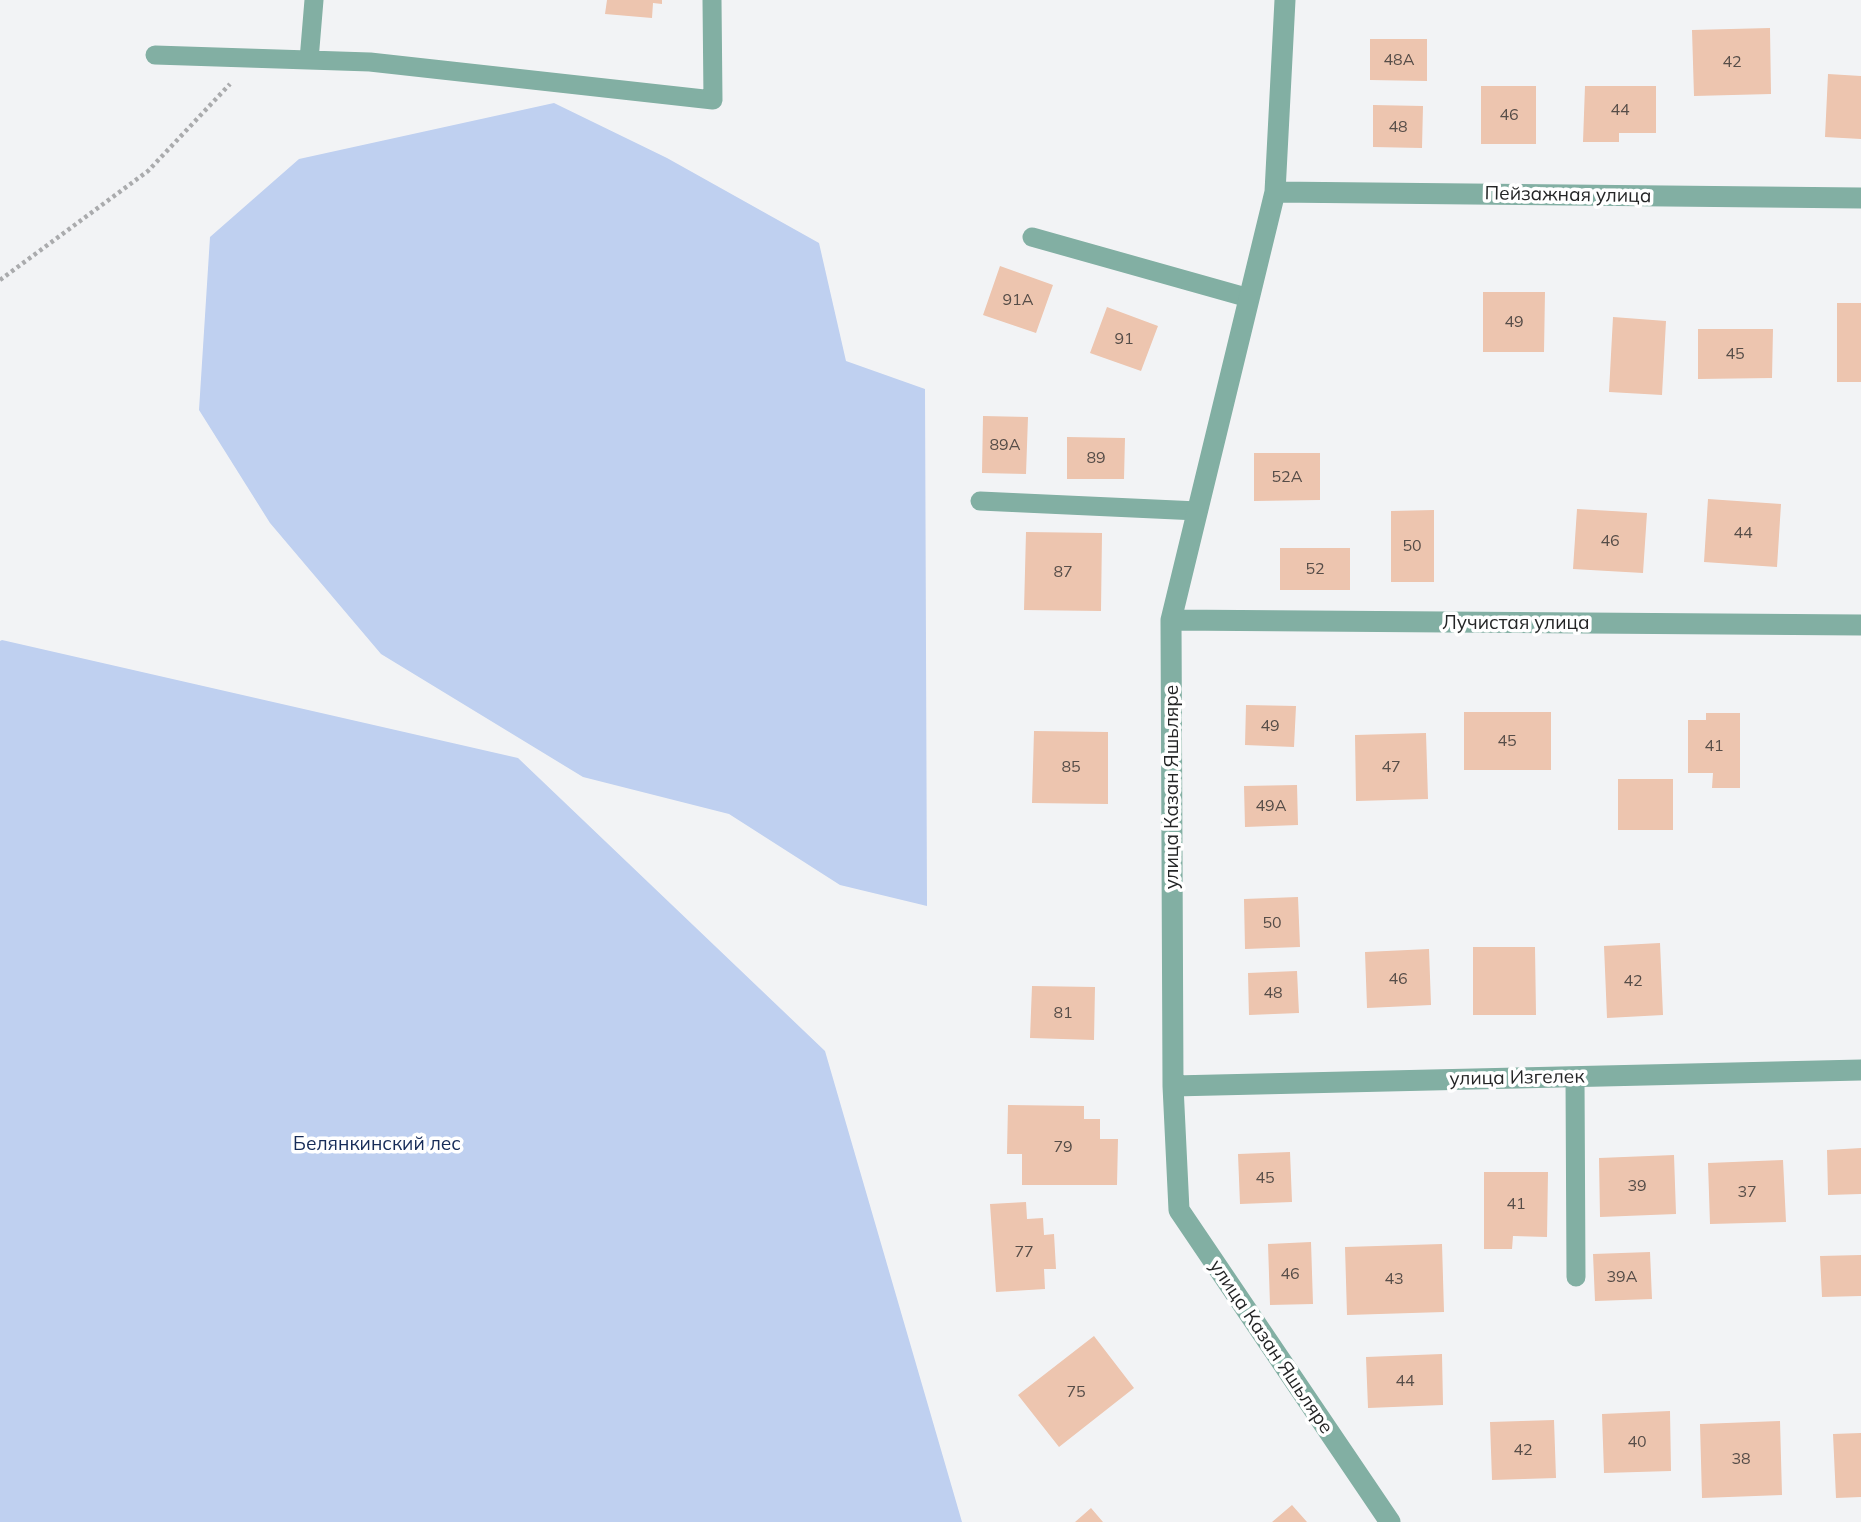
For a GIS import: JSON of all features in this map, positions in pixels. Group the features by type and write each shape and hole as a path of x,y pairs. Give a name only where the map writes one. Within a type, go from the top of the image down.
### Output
{"street":[{"name":"улица Казан Яшьляре","path":"1285,0 1275,192 1171,620 1173,1086 1179,1210 1390,1522"},
{"name":"Пейзажная улица","path":"1275,192 1861,198"},
{"name":"Лучистая улица","path":"1171,620 1861,625"},
{"name":"улица Изгелек","path":"1173,1086 1861,1070"}],"lane":[{"path":"309,60 314,0"},
{"path":"155,55 370,62 713,100 712,0"},
{"path":"1032,237 1249,298"},
{"path":"980,501 1198,511"},
{"path":"1575,1077 1576,1277"}],"path":[{"path":"0,279 148,171 255,58"}],"green space":[{"path":"554,103 667,158 819,243 846,361 925,389 927,906 840,885 729,814 583,777 381,654 270,523 199,410 210,237 299,159"},
{"name":"Белянкинский лес","path":"2,640 518,758 825,1051 962,1522 0,1522"}],"building":[{"path":"607,0 662,0 662,4 653,3 652,18 605,14"},
{"path":"1770,28 1771,94 1694,96 1692,30"},
{"path":"1370,39 1427,39 1427,81 1370,80"},
{"path":"1828,74 1861,76 1861,139 1825,137"},
{"path":"1481,86 1536,86 1536,144 1481,144"},
{"path":"1585,86 1656,86 1656,133 1619,133 1619,142 1583,142"},
{"path":"1373,105 1423,106 1422,148 1373,147"},
{"path":"1000,266 1053,285 1036,333 983,315"},
{"path":"1483,292 1545,292 1544,352 1483,352"},
{"path":"1837,303 1861,303 1861,382 1837,382"},
{"path":"1107,307 1158,326 1141,371 1090,353"},
{"path":"1613,317 1666,321 1662,395 1609,392"},
{"path":"1698,329 1773,329 1772,378 1698,379"},
{"path":"983,416 1028,417 1026,474 982,473"},
{"path":"1067,437 1125,438 1124,479 1067,479"},
{"path":"1254,453 1320,453 1320,500 1254,501"},
{"path":"1708,499 1781,504 1777,567 1704,562"},
{"path":"1577,509 1647,513 1643,573 1573,569"},
{"path":"1434,510 1434,582 1391,582 1391,511"},
{"path":"1026,532 1102,533 1101,611 1024,610"},
{"path":"1280,548 1350,548 1350,590 1280,590"},
{"path":"1246,705 1296,706 1294,747 1245,745"},
{"path":"1464,712 1551,712 1551,770 1464,770"},
{"path":"1706,713 1740,713 1740,788 1712,788 1713,773 1688,773 1688,720 1706,720"},
{"path":"1034,731 1108,732 1108,804 1032,803"},
{"path":"1426,733 1428,799 1356,801 1355,735"},
{"path":"1618,779 1673,779 1673,830 1618,830"},
{"path":"1297,785 1298,825 1245,827 1244,786"},
{"path":"1298,897 1300,947 1245,949 1244,899"},
{"path":"1660,943 1663,1015 1607,1018 1604,946"},
{"path":"1473,947 1535,947 1536,1015 1473,1015"},
{"path":"1429,949 1431,1005 1367,1008 1365,952"},
{"path":"1297,971 1299,1013 1249,1015 1248,973"},
{"path":"1032,986 1095,987 1094,1040 1030,1038"},
{"path":"1008,1105 1084,1106 1084,1119 1100,1119 1100,1139 1118,1139 1117,1185 1022,1185 1022,1154 1007,1154"},
{"path":"1861,1148 1861,1194 1828,1195 1827,1150"},
{"path":"1290,1152 1292,1202 1240,1204 1238,1154"},
{"path":"1674,1155 1676,1214 1600,1217 1599,1158"},
{"path":"1783,1160 1786,1222 1710,1224 1708,1163"},
{"path":"1484,1172 1548,1172 1547,1237 1513,1236 1512,1249 1484,1249"},
{"path":"1026,1202 1027,1219 1043,1218 1044,1235 1054,1234 1056,1269 1044,1269 1045,1289 996,1292 990,1204"},
{"path":"1311,1242 1313,1304 1270,1305 1268,1244"},
{"path":"1442,1244 1444,1312 1347,1315 1345,1247"},
{"path":"1650,1252 1652,1299 1595,1301 1593,1254"},
{"path":"1861,1255 1861,1296 1822,1297 1820,1256"},
{"path":"1094,1336 1134,1388 1059,1447 1018,1395"},
{"path":"1442,1354 1443,1405 1368,1408 1366,1357"},
{"path":"1670,1411 1671,1471 1604,1473 1602,1414"},
{"path":"1554,1420 1556,1478 1492,1480 1490,1422"},
{"path":"1780,1421 1782,1495 1702,1498 1700,1424"},
{"path":"1861,1433 1861,1497 1836,1498 1833,1434"},
{"path":"1292,1505 1307,1522 1272,1522"},
{"path":"1091,1508 1103,1522 1075,1522"}]}
